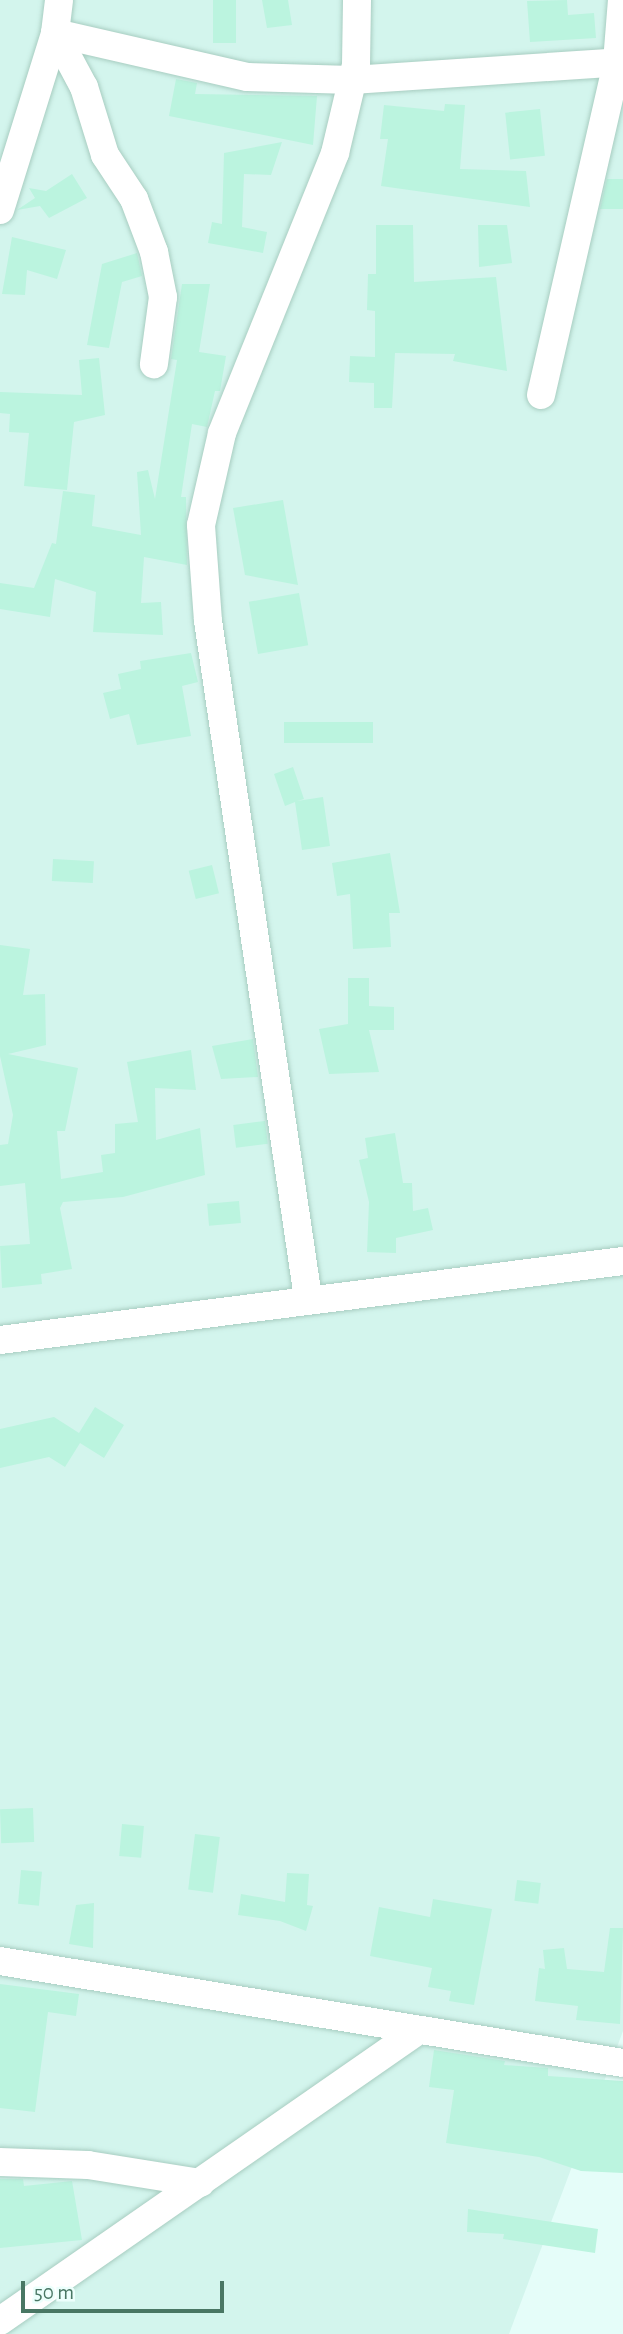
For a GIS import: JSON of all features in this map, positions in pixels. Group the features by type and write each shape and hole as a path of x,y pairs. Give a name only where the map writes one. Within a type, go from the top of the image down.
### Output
{"street":[{"path":"0,210 55,33 59,0"},
{"path":"308,1298 208,621 201,525 222,433 335,153 352,80 357,0"},
{"path":"541,395 620,62 622,0"},
{"path":"55,33 247,78 352,80 620,62"},
{"path":"55,33 84,87 105,155 134,199 154,251 163,298 154,364"},
{"path":"0,1340 308,1298 623,1261"},
{"path":"0,1962 623,2063"},
{"path":"0,2321 419,2030"},
{"path":"0,2162 88,2165 201,2183"}],"shaded area":[{"path":"0,0 623,0 623,2031 509,2334 0,2334"}],"building":[{"path":"213,0 236,0 236,43 213,43"},
{"path":"262,0 288,0 292,25 267,28"},
{"path":"567,0 568,15 594,13 596,38 530,42 527,1"},
{"path":"176,79 197,83 195,94 317,96 313,145 169,116"},
{"path":"445,104 465,105 460,169 526,171 530,207 381,186 388,139 380,139 384,105 444,111"},
{"path":"540,109 545,156 510,159 505,113"},
{"path":"282,142 271,175 244,174 242,227 267,232 263,253 208,243 212,222 222,224 224,153"},
{"path":"72,174 87,198 49,218 40,206 17,210 35,198 29,188 46,191"},
{"path":"607,179 623,179 623,209 600,209"},
{"path":"376,225 413,225 414,282 496,277 507,371 453,361 455,354 395,353 392,408 374,408 374,383 349,382 350,356 375,357 375,311 367,310 368,274 376,274"},
{"path":"478,225 507,225 512,263 479,267"},
{"path":"12,237 66,250 57,279 27,270 25,295 2,294"},
{"path":"137,253 142,276 122,282 109,348 87,345 102,264"},
{"path":"182,284 210,284 199,352 226,356 220,391 215,391 207,427 192,424 181,497 186,497 187,565 144,557 141,603 161,602 163,635 93,632 96,592 55,579 50,617 0,609 0,583 34,588 52,543 56,544 63,491 95,495 92,526 141,535 137,472 148,470 155,499 177,360 171,359"},
{"path":"99,358 105,415 74,422 67,490 24,486 29,433 9,432 10,414 0,413 0,392 82,395 79,360"},
{"path":"283,500 298,585 245,575 233,508"},
{"path":"299,593 308,645 258,654 249,602"},
{"path":"191,653 198,682 182,686 191,736 137,745 129,714 110,719 103,693 121,689 118,674 141,669 140,661"},
{"path":"284,722 373,722 373,743 284,743"},
{"path":"293,767 304,799 297,801 323,797 330,846 302,850 295,802 285,806 274,774"},
{"path":"390,853 400,913 389,913 391,947 353,949 350,894 337,896 332,863"},
{"path":"53,859 94,861 93,883 52,881"},
{"path":"212,865 219,893 196,899 189,871"},
{"path":"0,945 30,949 23,995 45,994 46,1045 8,1054 78,1068 65,1131 57,1131 61,1179 103,1172 101,1155 115,1153 115,1124 138,1122 127,1062 191,1050 196,1090 155,1088 156,1140 200,1128 205,1175 123,1197 63,1202 60,1208 72,1269 41,1274 42,1284 2,1288 0,1246 30,1244 25,1183 0,1186 0,1145 8,1144 13,1115 0,1056"},
{"path":"348,978 369,978 369,1006 394,1007 394,1030 369,1030 379,1072 329,1074 319,1029 348,1024"},
{"path":"253,1039 258,1077 221,1079 212,1046"},
{"path":"265,1121 268,1144 236,1148 233,1125"},
{"path":"395,1133 403,1183 412,1183 413,1211 428,1208 433,1230 396,1238 396,1253 367,1252 369,1202 359,1160 368,1158 365,1138"},
{"path":"239,1201 241,1223 209,1226 207,1204"},
{"path":"95,1407 124,1425 104,1458 80,1443 65,1467 49,1457 0,1468 0,1429 54,1417 79,1433"},
{"path":"33,1808 34,1842 1,1843 0,1809"},
{"path":"122,1824 144,1826 141,1858 119,1856"},
{"path":"195,1834 220,1837 213,1893 188,1890"},
{"path":"21,1870 42,1872 39,1906 18,1904"},
{"path":"287,1873 309,1874 307,1905 313,1906 306,1931 280,1921 238,1915 241,1894 285,1902"},
{"path":"517,1880 541,1883 538,1904 514,1901"},
{"path":"433,1899 492,1909 474,2005 449,2001 451,1991 428,1987 432,1968 370,1956 379,1907 430,1917"},
{"path":"94,1903 93,1948 69,1944 76,1905"},
{"path":"610,1928 623,1928 620,2024 576,2020 578,2006 535,2001 539,1968 545,1969 543,1950 564,1948 567,1969 604,1972"},
{"path":"0,1984 79,1994 76,2016 48,2012 35,2112 0,2108"},
{"path":"434,2050 505,2061 504,2065 548,2068 548,2076 623,2081 623,2173 581,2171 539,2157 446,2143 454,2090 429,2087"},
{"path":"0,2179 23,2179 24,2186 72,2181 82,2240 0,2248"},
{"path":"468,2209 598,2229 595,2253 503,2239 504,2234 467,2232"}]}
